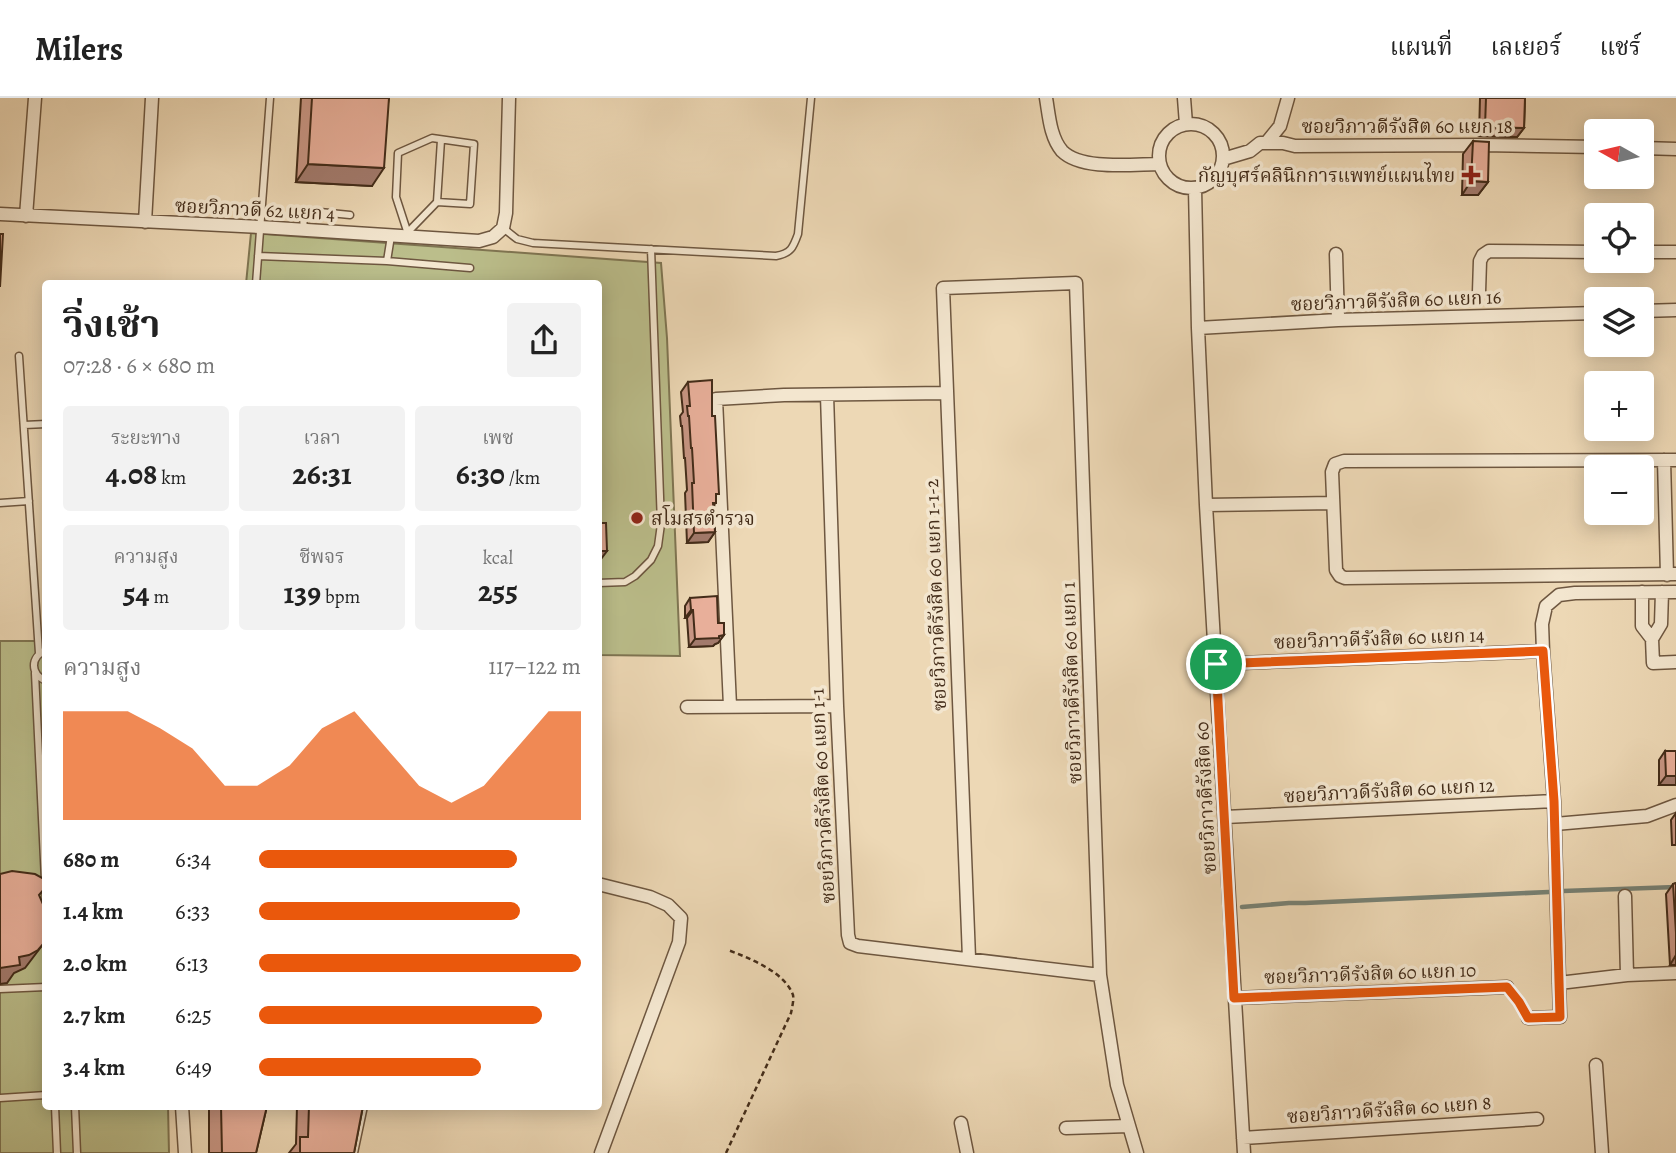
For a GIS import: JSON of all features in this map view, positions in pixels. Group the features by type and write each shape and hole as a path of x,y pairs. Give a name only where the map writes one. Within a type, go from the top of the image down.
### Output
{"street":[{"path":"26,216 35,98"},
{"path":"145,222 152,98"},
{"path":"503,228 506,213 509,98"},
{"path":"1046,98 1053,134 1063,151 1078,160 1108,165 1160,164"},
{"path":"1184,98 1186,124"},
{"path":"1267,142 1280,126 1288,98"},
{"path":"1186,124 1205,127 1219,140 1222,149 1223,159 1214,178 1206,185 1195,188 1177,185 1163,173 1160,164 1162,143 1168,134 1186,124"},
{"name":"ซอยวิภาวดีรังสิต 60 แยก 18","path":"1223,159 1250,151 1260,143 1267,142 1295,146 1584,147"},
{"path":"1654,148 1676,149"},
{"name":"ซอยวิภาวดีรังสิต 60","path":"1195,188 1206,505 1244,1153"},
{"name":"ซอยวิภาวดี 62 แยก 4","path":"0,215 391,236 408,234 479,241 493,237 503,228"},
{"path":"1479,292 1480,261 1489,251 1584,252"},
{"path":"1654,252 1676,252"},
{"path":"1336,254 1338,320"},
{"name":"ซอยวิภาวดีรังสิต 60 แยก 1","path":"1001,286 1076,283 1100,975 1117,1085 1137,1153"},
{"name":"ซอยวิภาวดีรังสิต 60 แยก 1-1-2","path":"969,958 943,288 1001,286"},
{"path":"1654,311 1676,310"},
{"name":"ซอยวิภาวดีรังสิต 60 แยก 16","path":"1198,328 1338,320 1584,313"},
{"path":"730,706 716,399 784,395 946,393"},
{"name":"ซอยวิภาวดีรังสิต 60 แยก 1-1","path":"827,395 837,706 850,943 1100,975"},
{"path":"1670,460 1672,574 1345,578 1336,570 1332,472 1335,464 1344,461 1670,460"},
{"path":"1206,505 1332,503"},
{"path":"1642,592 1642,626 1652,639"},
{"path":"1662,592 1661,624 1652,639 1653,663 1676,662"},
{"path":"1528,1018 1560,1017 1554,801 1542,624 1546,606 1559,595 1575,593 1676,592"},
{"name":"ซอยวิภาวดีรังสิต 60 แยก 14","path":"1216,664 1543,651"},
{"path":"687,707 837,706"},
{"name":"ซอยวิภาวดีรังสิต 60 แยก 12","path":"1225,817 1554,801"},
{"path":"1555,824 1647,816 1676,805"},
{"path":"601,1153 679,942 681,918 668,905 650,897 602,885"},
{"path":"1625,895 1627,975"},
{"path":"1559,983 1627,975 1676,973"},
{"name":"ซอยวิภาวดีรังสิต 60 แยก 10","path":"1234,998 1507,987"},
{"path":"1596,1065 1602,1153"},
{"path":"182,1110 185,1153"},
{"name":"ซอยวิภาวดีรังสิต 60 แยก 8","path":"1243,1138 1537,1119"},
{"path":"961,1123 967,1153"},
{"path":"1066,1128 1129,1126"}],"lane":[{"path":"256,280 270,98"},
{"path":"503,228 517,239 533,243 776,256 786,254 794,247 798,234 811,98"},
{"path":"437,202 470,204 474,144 432,138 398,153 396,198 408,234 437,202 441,140"},
{"path":"304,230 303,216 310,211 350,215"},
{"path":"387,261 391,236"},
{"path":"602,583 625,582 635,576 651,560 658,547 661,524 651,249"},
{"path":"258,256 387,261 470,268"},
{"path":"19,356 42,651 34,662 42,818"},
{"path":"24,425 42,424"},
{"path":"0,503 29,501"},
{"path":"35,673 42,679"},
{"path":"0,989 42,987"},
{"path":"0,1098 42,1095"},
{"path":"55,1110 57,1153"},
{"path":"75,1110 77,1153"},
{"path":"354,1153 363,1110"}],"path":[{"path":"726,1153 792,1013 793,996 782,979 759,962 728,950"},
{"path":"1507,987 1528,1018"}],"green space":[{"name":"สโมสรตำรวจ","path":"251,233 661,263 667,338 680,656 602,655 602,280 246,280"},
{"path":"0,641 42,641 42,1110 168,1110 169,1153 0,1153"}],"building":[{"path":"312,98 389,98 384,168 308,164"},
{"path":"1486,98 1525,98 1524,128 1485,127"},
{"path":"1473,141 1489,142 1488,182 1471,181"},
{"path":"0,234 3,234 0,287"},
{"path":"712,380 712,416 715,416 719,494 716,494 716,503 713,503 715,532 694,533 688,382"},
{"path":"602,523 606,523 607,551 602,551"},
{"path":"717,596 718,623 724,623 724,635 719,638 695,639 690,598"},
{"path":"1665,751 1676,751 1676,776 1666,776"},
{"path":"12,871 35,874 42,878 42,892 39,895 42,902 42,945 29,955 19,957 20,965 0,968 0,874"},
{"path":"1676,883 1676,933 1673,884"},
{"path":"221,1110 266,1110 256,1153 222,1153"},
{"path":"309,1110 362,1110 354,1153 300,1153 300,1137 308,1137"}],"waterway":[{"path":"1563,891 1676,887"},
{"path":"1242,907 1549,892"}],"place":[{"name":"กัญบุศร์คลินิกการแพทย์แผนไทย","path":"1471,175"},
{"name":"สโมสรตำรวจ","path":"637,518"}],"route":[{"path":"1543,651 1554,801 1560,1017 1528,1018 1507,987 1234,998 1216,664 1543,651"}]}
